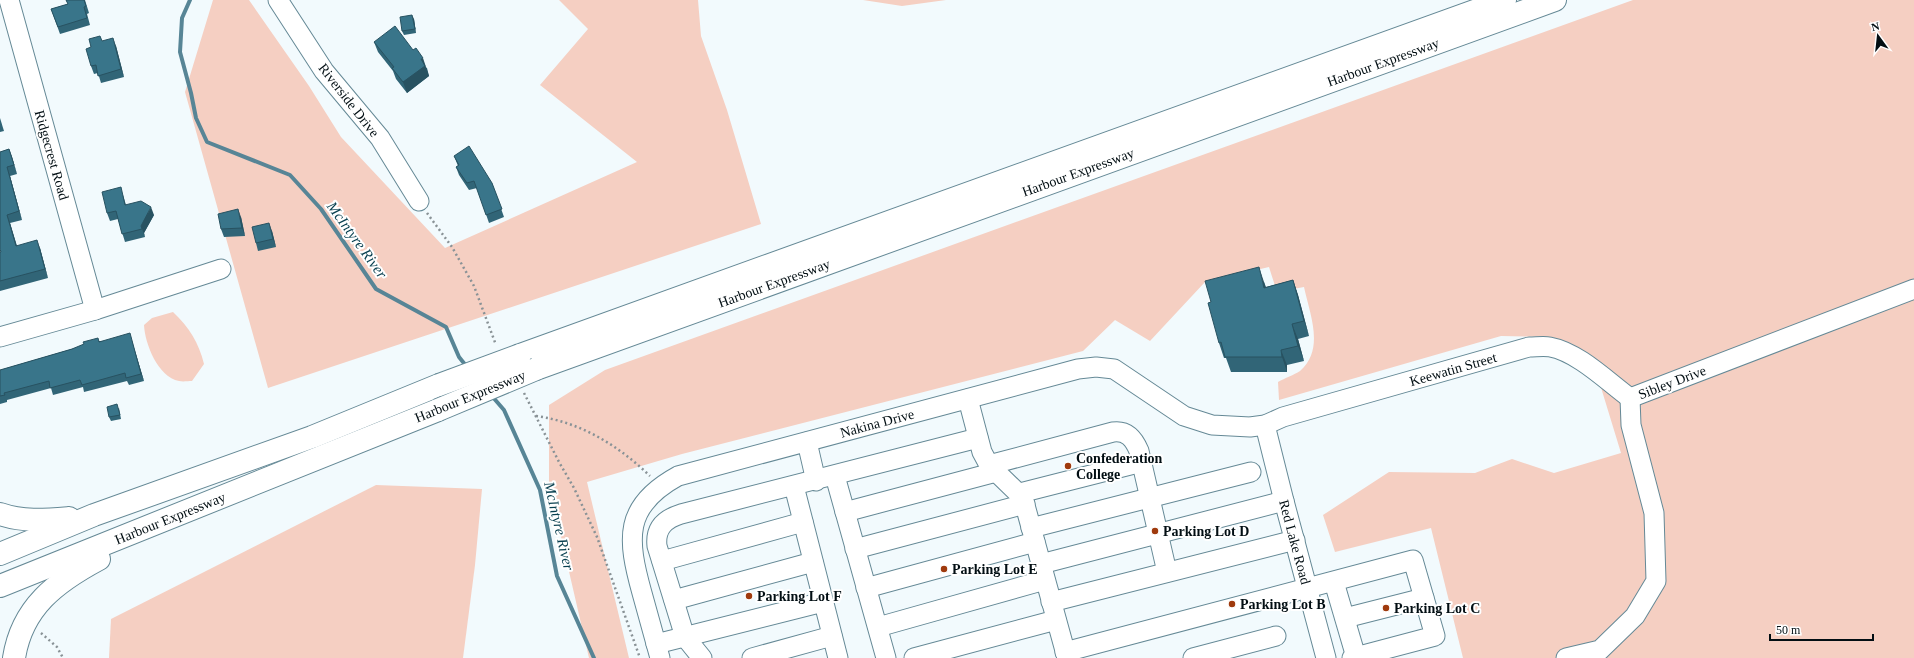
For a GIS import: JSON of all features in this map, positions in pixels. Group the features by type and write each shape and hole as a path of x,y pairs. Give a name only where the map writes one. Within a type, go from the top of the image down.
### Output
{"main road":[{"name":"Harbour Expressway","path":"0,554 94,515 312,437 440,385 520,355 1505,0"},
{"name":"Harbour Expressway","path":"0,586 438,410 536,369 1555,0"},
{"path":"14,658 21,628 32,609 73,573 217,499"},
{"path":"0,514 14,519 39,521 94,515"}],"street":[{"name":"Ridgecrest Road","path":"9,0 95,310"},
{"name":"Riverside Drive","path":"278,0 324,71 380,138 419,201"},
{"path":"0,337 95,310 221,269"},
{"name":"Sibley Drive","path":"1566,658 1600,650 1636,616 1656,581 1654,513 1631,425 1630,398 1914,289"},
{"name":"Keewatin Street","path":"1265,425 1283,417 1529,347 1550,347 1564,351 1580,359 1630,398"},
{"name":"Nakina Drive","path":"658,651 632,553 632,534 638,512 648,496 660,486 678,476 1078,369 1096,367 1114,369 1184,416 1198,421 1220,426 1250,427 1265,425"},
{"path":"968,399 982,452 992,468 1022,499 1066,655 1413,560 1435,636 1354,657 1345,618 1334,582"},
{"name":"Red Lake Road","path":"1265,425 1326,658"},
{"path":"845,512 1118,431 1126,434 1134,440 1142,462 1149,498 1168,572"},
{"path":"702,658 685,637 657,546 657,537 661,526 672,517 978,438"},
{"path":"807,442 816,481"},
{"path":"855,549 1142,462"},
{"path":"866,588 1149,498 1251,472"},
{"path":"835,476 886,658"},
{"path":"794,486 838,658"},
{"path":"878,627 1158,533 1284,501"},
{"path":"662,561 803,522"},
{"path":"914,658 1168,572 1294,540"},
{"path":"674,600 814,562"},
{"path":"1345,618 1424,598"},
{"path":"658,651 685,637 823,602"},
{"path":"752,658 832,636"},
{"path":"1193,658 1276,636"}],"path":[{"path":"419,201 452,247 474,286 485,310 488,328 497,346"},
{"path":"523,392 574,488 597,537 640,658"},
{"path":"536,416 556,419 595,434 626,455 660,486"},
{"path":"41,633 57,647 63,658"}],"shaded area":[{"path":"213,0 249,0 309,86 341,137 445,248 637,162 540,85 588,29 559,0 698,0 701,36 727,110 761,224 268,388 185,92"},
{"path":"863,0 946,0 902,6"},
{"path":"1633,0 1914,0 1914,658 1463,658 1431,528 1335,552 1323,515 1389,472 1475,473 1512,459 1554,473 1621,453 1599,381 1553,337 1501,336 1279,400 1278,382 1300,371 1308,362 1312,353 1314,331 1304,287 1277,292 1269,267 1205,282 1150,341 1115,320 1083,351 682,454 587,482 629,658 589,658 549,485 549,405 605,370"},
{"path":"173,312 193,336 204,364 192,381 179,381 165,373 154,359 147,341 144,325 152,318"},
{"path":"376,485 482,489 475,565 463,658 109,658 111,619"}],"building":[{"path":"66,0 84,0 87,18 58,27 51,9 68,4"},
{"path":"412,15 415,29 402,31 400,17"},
{"path":"395,26 413,50 416,48 423,58 421,59 425,66 403,82 392,68 394,67 374,42"},
{"path":"100,36 102,41 113,38 121,69 98,76 96,65 91,66 86,49 91,47 89,39"},
{"path":"469,146 492,183 502,209 486,215 474,181 467,183 456,167 459,165 454,156"},
{"path":"9,149 14,165 7,167 19,211 7,215 16,246 37,240 45,269 0,281 0,152"},
{"path":"121,187 125,205 141,201 151,207 141,226 142,229 122,234 116,211 107,213 102,192"},
{"path":"238,209 242,228 221,229 218,214"},
{"path":"269,223 273,239 256,243 252,227"},
{"path":"1259,267 1264,288 1293,280 1304,321 1292,324 1298,346 1281,350 1282,357 1225,357 1221,342 1219,343 1208,303 1211,302 1205,281"},
{"path":"130,333 141,374 126,378 125,373 82,385 80,380 50,388 49,381 4,393 5,395 0,396 0,370 72,349 84,344 83,342 98,338 99,342"},
{"path":"117,404 120,415 109,417 107,407"}],"waterway":[{"name":"McIntyre River","path":"190,0 182,18 180,52 196,118 207,142 290,175 321,209 376,289 446,327 459,357 467,367"},
{"name":"McIntyre River","path":"491,395 504,410 540,490 557,576 594,658"}],"place":[{"name":"Confederation College","path":"1068,466"},
{"name":"Parking Lot D","path":"1155,531"},
{"name":"Parking Lot E","path":"944,569"},
{"name":"Parking Lot F","path":"749,596"},
{"name":"Parking Lot B","path":"1232,604"},
{"name":"Parking Lot C","path":"1386,608"}]}
